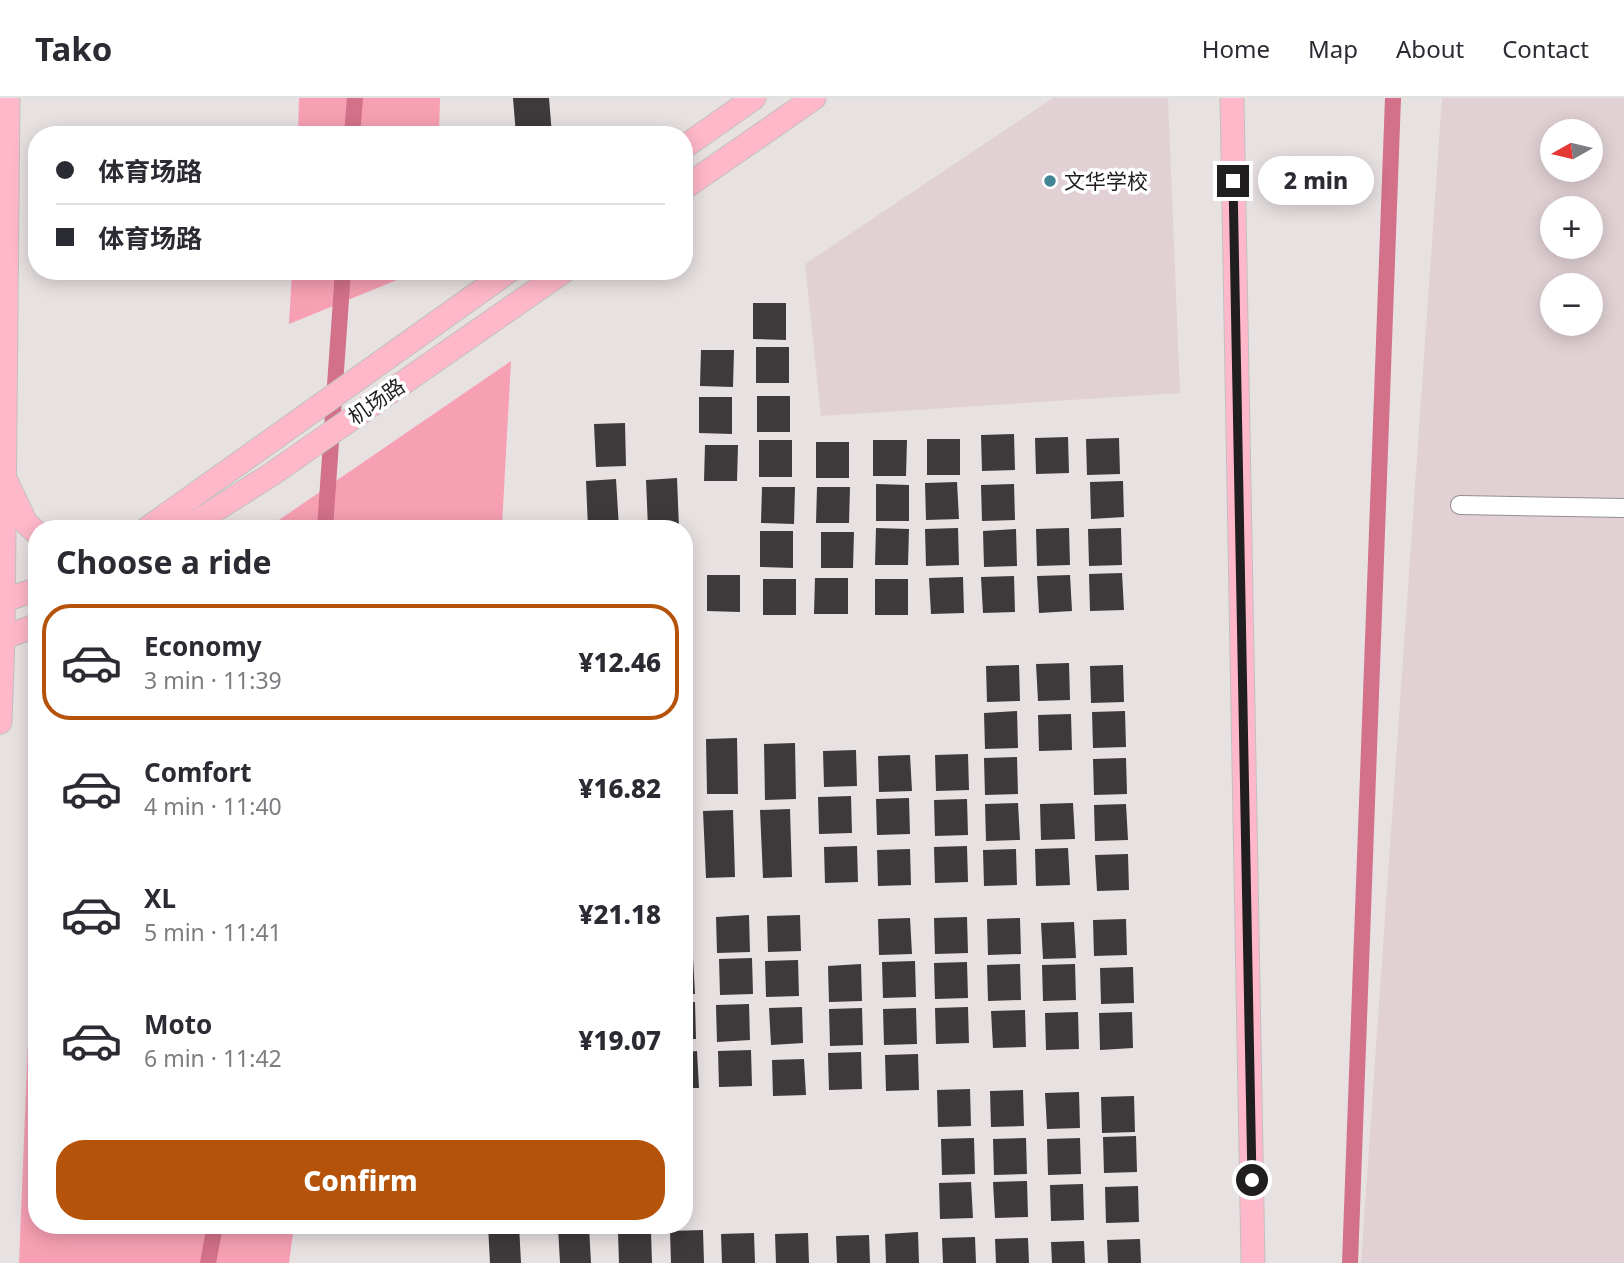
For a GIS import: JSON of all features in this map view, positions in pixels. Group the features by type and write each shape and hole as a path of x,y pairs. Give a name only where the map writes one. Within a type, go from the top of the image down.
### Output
{"main road":[{"path":"0,722 8,98"},
{"path":"693,141 754,98"},
{"path":"693,182 814,98"},
{"path":"1232,98 1253,1263"},
{"name":"机场路","path":"159,520 496,280"},
{"name":"机场路","path":"200,520 272,474 551,280"},
{"path":"4,473 12,498 28,525"},
{"path":"1,602 28,592"},
{"path":"2,639 28,629"}],"street":[{"path":"1460,505 1624,508"}],"shaded area":[{"path":"299,98 440,98 439,126 298,126"},
{"name":"文华学校","path":"1053,98 1168,98 1180,393 821,416 805,264"},
{"path":"1442,98 1624,98 1624,1263 1361,1263"},
{"path":"291,280 397,280 289,324"},
{"path":"511,361 502,520 279,520"},
{"path":"28,1040 28,1234 293,1234 289,1263 19,1263"}],"building":[{"path":"513,98 549,98 551,126 515,126"},
{"path":"753,303 786,303 786,340 753,339"},
{"path":"756,347 789,347 789,383 756,383"},
{"path":"701,350 734,350 733,387 700,386"},
{"path":"757,396 790,396 790,432 757,432"},
{"path":"699,397 732,397 732,434 699,433"},
{"path":"625,423 626,466 596,467 594,424"},
{"path":"1014,434 1015,470 982,471 981,435"},
{"path":"1068,437 1069,473 1036,474 1035,438"},
{"path":"1119,438 1120,474 1087,475 1086,439"},
{"path":"927,439 960,439 960,475 927,475"},
{"path":"759,440 792,440 792,477 759,477"},
{"path":"873,440 907,440 906,476 873,476"},
{"path":"816,442 849,442 849,478 816,478"},
{"path":"705,445 738,445 737,481 704,481"},
{"path":"677,478 679,520 648,520 646,480"},
{"path":"616,479 619,520 588,520 586,481"},
{"path":"1123,481 1124,517 1091,519 1090,482"},
{"path":"957,482 959,519 926,520 925,483"},
{"path":"876,484 909,485 909,521 876,521"},
{"path":"1014,484 1015,520 982,521 981,485"},
{"path":"762,487 795,487 794,524 761,523"},
{"path":"817,487 850,487 849,523 816,523"},
{"path":"876,528 909,529 908,565 875,565"},
{"path":"958,528 959,565 926,566 925,529"},
{"path":"1069,528 1070,565 1037,566 1036,529"},
{"path":"1121,528 1122,565 1089,566 1088,529"},
{"path":"1016,529 1017,566 984,567 983,531"},
{"path":"760,531 793,531 793,568 760,567"},
{"path":"821,532 854,532 853,568 821,568"},
{"path":"1122,573 1124,610 1090,611 1089,574"},
{"path":"707,575 740,575 740,612 707,611"},
{"path":"1070,575 1072,611 1039,613 1037,576"},
{"path":"1014,576 1015,612 983,613 981,577"},
{"path":"963,577 964,613 931,614 929,578"},
{"path":"815,578 848,578 848,614 814,614"},
{"path":"763,579 796,579 796,615 763,615"},
{"path":"875,579 908,579 908,615 875,615"},
{"path":"1069,663 1070,700 1038,701 1036,664"},
{"path":"1019,665 1020,701 987,702 986,666"},
{"path":"1123,665 1124,702 1091,703 1090,666"},
{"path":"1017,711 1018,748 985,749 984,713"},
{"path":"1125,711 1126,747 1093,748 1092,712"},
{"path":"1071,714 1072,750 1039,751 1038,715"},
{"path":"737,738 738,794 707,794 706,739"},
{"path":"795,743 796,799 765,800 764,744"},
{"path":"856,750 857,786 824,787 823,751"},
{"path":"968,754 969,790 936,791 935,755"},
{"path":"910,755 912,791 879,792 878,756"},
{"path":"1017,757 1018,794 985,795 984,758"},
{"path":"1126,758 1127,794 1094,795 1093,759"},
{"path":"851,796 852,833 819,834 818,797"},
{"path":"909,798 910,834 877,835 876,799"},
{"path":"967,799 968,835 935,836 934,800"},
{"path":"1018,803 1020,840 986,841 985,804"},
{"path":"1073,803 1075,839 1041,840 1040,804"},
{"path":"1126,804 1128,840 1095,841 1094,805"},
{"path":"790,809 792,877 763,878 760,810"},
{"path":"733,810 735,877 706,878 703,811"},
{"path":"857,846 858,882 825,883 824,847"},
{"path":"967,846 968,882 935,883 934,847"},
{"path":"1068,848 1070,885 1036,886 1035,849"},
{"path":"910,849 911,885 878,886 877,850"},
{"path":"1016,849 1017,885 984,886 983,850"},
{"path":"1128,854 1129,890 1097,891 1095,855"},
{"path":"749,915 750,952 717,953 716,917"},
{"path":"800,915 801,951 768,952 767,916"},
{"path":"967,917 968,953 935,954 934,918"},
{"path":"910,918 912,954 879,955 878,919"},
{"path":"1020,918 1021,954 988,955 987,919"},
{"path":"1126,919 1127,955 1094,956 1093,920"},
{"path":"1074,922 1076,958 1043,959 1041,923"},
{"path":"693,958 695,994 693,994"},
{"path":"752,958 753,994 720,995 719,959"},
{"path":"798,960 799,996 766,997 765,961"},
{"path":"915,961 916,997 883,998 882,962"},
{"path":"967,962 968,998 935,999 934,963"},
{"path":"861,964 862,1001 829,1002 828,966"},
{"path":"1020,964 1021,1000 988,1001 987,965"},
{"path":"1075,964 1076,1000 1043,1001 1042,965"},
{"path":"1133,967 1134,1003 1101,1004 1100,968"},
{"path":"695,1002 696,1039 693,1039"},
{"path":"749,1004 750,1040 717,1042 716,1005"},
{"path":"802,1007 803,1043 771,1045 769,1008"},
{"path":"968,1007 969,1043 936,1044 935,1008"},
{"path":"862,1008 863,1045 830,1046 829,1009"},
{"path":"916,1008 917,1044 884,1045 883,1009"},
{"path":"1025,1010 1026,1047 993,1048 991,1011"},
{"path":"1078,1012 1079,1049 1046,1050 1045,1013"},
{"path":"1132,1012 1133,1048 1100,1050 1099,1013"},
{"path":"751,1050 752,1086 719,1087 718,1051"},
{"path":"693,1051 697,1051 699,1088 693,1088"},
{"path":"861,1052 862,1089 829,1090 828,1053"},
{"path":"918,1054 919,1090 886,1091 885,1055"},
{"path":"804,1059 806,1095 773,1096 772,1060"},
{"path":"970,1089 971,1126 938,1127 937,1090"},
{"path":"1023,1090 1024,1126 991,1127 990,1091"},
{"path":"1079,1092 1080,1128 1047,1129 1045,1093"},
{"path":"1134,1096 1135,1132 1102,1133 1101,1097"},
{"path":"1136,1136 1137,1172 1104,1173 1103,1137"},
{"path":"974,1138 975,1174 942,1175 941,1139"},
{"path":"1026,1138 1027,1174 994,1175 993,1139"},
{"path":"1080,1138 1081,1174 1048,1175 1047,1139"},
{"path":"1027,1181 1028,1217 995,1218 993,1182"},
{"path":"971,1182 973,1218 940,1219 939,1183"},
{"path":"1083,1184 1084,1220 1051,1221 1050,1185"},
{"path":"1138,1186 1139,1222 1106,1223 1105,1187"},
{"path":"693,1230 703,1230 704,1263 671,1263 670,1234 693,1234"},
{"path":"918,1232 919,1263 886,1263 885,1234"},
{"path":"754,1233 755,1263 722,1263 721,1234"},
{"path":"808,1233 809,1263 776,1263 775,1234"},
{"path":"488,1234 519,1234 521,1263 490,1263"},
{"path":"558,1234 589,1234 591,1263 560,1263"},
{"path":"618,1234 651,1234 652,1263 619,1263"},
{"path":"869,1235 870,1263 837,1263 836,1236"},
{"path":"975,1237 976,1263 943,1263 942,1238"},
{"path":"1028,1238 1029,1263 996,1263 995,1239"},
{"path":"1140,1239 1141,1263 1108,1263 1107,1240"},
{"path":"1084,1241 1085,1263 1052,1263 1051,1242"}],"waterway":[{"path":"353,126 355,98"},
{"path":"1350,1263 1393,98"},
{"path":"326,520 342,280"},
{"path":"208,1263 213,1234"}],"place":[{"name":"文华学校","path":"1050,181"}],"route":[{"path":"1233,181 1252,1180"}]}
